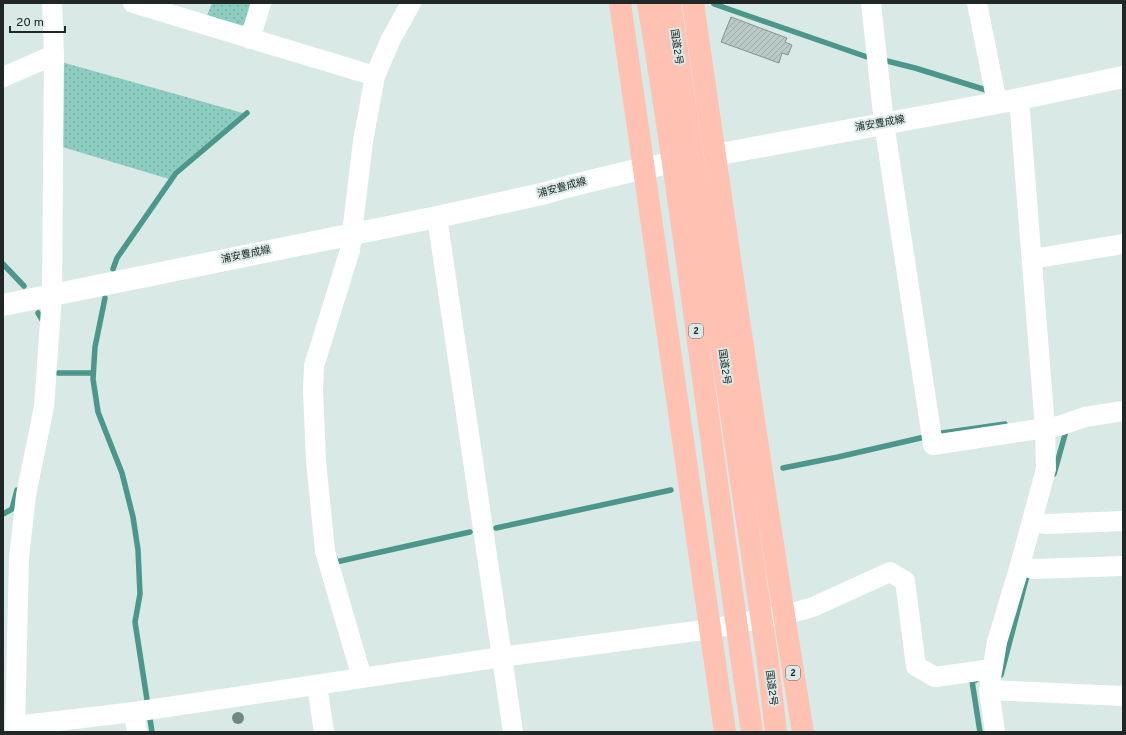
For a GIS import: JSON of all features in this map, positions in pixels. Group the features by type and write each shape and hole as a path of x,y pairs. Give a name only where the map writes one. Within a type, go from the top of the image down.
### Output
{"highway":[{"path":"620,3 725,732"},
{"name":"国道2号","path":"648,3 668,125 752,732"},
{"name":"国道2号","path":"670,3 767,656 776,732"},
{"name":"2","path":"693,3 803,732"}],"main road":[{"name":"浦安豊成線","path":"3,305 546,193 644,168 1020,99 1123,77"}],"street":[{"path":"52,3 54,55 52,295 44,407 26,495 19,558 10,606 15,729 502,657 711,629 813,607 890,572 905,581 916,666 935,677 992,669"},
{"path":"133,3 375,76"},
{"path":"250,39 262,3"},
{"path":"362,678 325,551 316,461 313,391 314,366 350,250 363,141 375,76 390,41 411,3"},
{"path":"871,3 884,123 933,445 1123,411"},
{"path":"977,3 997,103"},
{"path":"3,77 54,55"},
{"path":"995,732 990,690 996,642 1026,567 1038,523 1052,423 1032,259 1020,99"},
{"path":"437,216 513,732"},
{"path":"1032,259 1123,244"},
{"path":"1038,523 1123,520"},
{"path":"1026,567 1123,566"},
{"path":"317,685 324,732"},
{"path":"990,690 1123,696"},
{"path":"137,732 143,711"}],"green space":[{"path":"212,3 256,3 250,21 238,28 206,18"},
{"path":"58,61 243,113 174,171 169,179 59,146"}],"building":[{"path":"731,17 787,38 785,42 792,45 788,55 782,53 779,63 721,42"}],"waterway":[{"path":"714,4 870,58"},
{"path":"887,61 986,90"},
{"path":"113,269 117,258 176,173 247,113"},
{"path":"3,264 24,286"},
{"path":"105,298 95,347 93,379 98,412 122,473 133,517 138,550 140,594 135,622 152,732"},
{"path":"38,313 44,323"},
{"path":"58,373 93,373"},
{"path":"783,468 942,433 1005,424"},
{"path":"1054,474 1066,431 1065,428"},
{"path":"3,514 12,509 17,490"},
{"path":"496,528 671,490"},
{"path":"335,558 336,562 470,532"},
{"path":"1001,675 1028,572"},
{"path":"976,680 972,681 980,732"}]}
